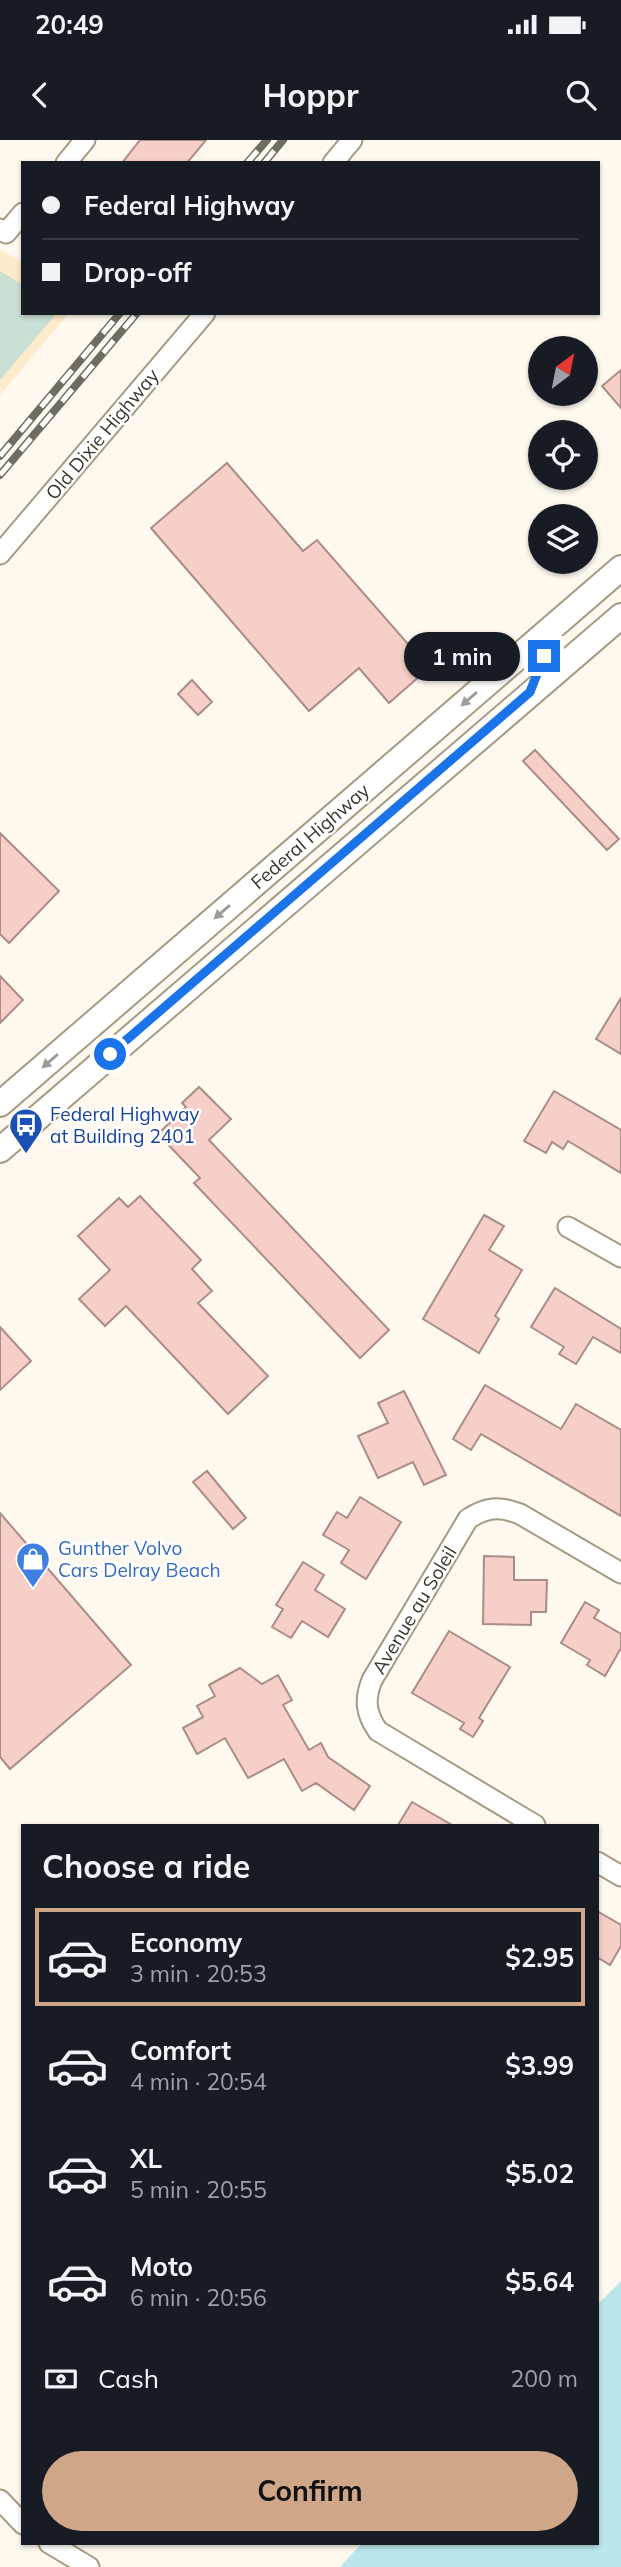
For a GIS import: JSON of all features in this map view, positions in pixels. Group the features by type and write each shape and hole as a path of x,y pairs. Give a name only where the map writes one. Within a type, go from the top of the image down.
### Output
{"main road":[{"name":"Federal Highway","path":"0,1104 617,571"},
{"path":"580,651 588,620 617,571"},
{"name":"Federal Highway","path":"0,1150 621,616"},
{"path":"530,692 544,656 543,635"}],"street":[{"path":"68,161 85,140"},
{"path":"335,161 352,140"},
{"path":"3,231 21,215"},
{"name":"Old Dixie Highway","path":"0,554 203,315"},
{"path":"568,1227 621,1257"},
{"name":"Avenue au Soleil","path":"533,1824 378,1731 370,1720 366,1707 367,1693 372,1680 468,1519 480,1511 508,1508 621,1573"},
{"path":"599,1863 621,1876"},
{"path":"0,2500 21,2522"},
{"path":"52,2545 89,2567"}],"shaded area":[{"path":"0,249 21,262 21,315 67,315 0,395"}],"green space":[{"path":"0,271 21,284 21,315 55,315 0,380"}],"water":[{"path":"621,2281 621,2567 340,2567 360,2545 599,2545 599,2303"}],"building":[{"path":"140,140 206,140 189,161 124,161"},
{"path":"621,370 621,408 602,386"},
{"path":"227,463 303,551 317,540 429,668 389,703 359,668 309,711 151,528"},
{"path":"192,680 212,702 198,715 178,694"},
{"path":"535,750 619,839 607,850 523,761"},
{"path":"0,833 59,891 9,943 0,934"},
{"path":"0,976 23,1000 0,1023"},
{"path":"621,998 621,1054 596,1039"},
{"path":"199,1087 231,1119 209,1140 389,1330 360,1358 194,1183 200,1178 158,1134 186,1107 182,1103"},
{"path":"554,1091 621,1130 621,1173 568,1141 563,1149 552,1142 546,1153 524,1141"},
{"path":"140,1196 201,1260 192,1269 212,1291 198,1303 268,1376 228,1414 126,1306 105,1326 79,1299 110,1270 78,1236 119,1198 128,1207"},
{"path":"484,1215 504,1226 489,1250 522,1270 495,1316 499,1319 479,1353 423,1319"},
{"path":"555,1288 621,1329 621,1353 593,1337 576,1364 559,1354 564,1347 531,1327"},
{"path":"0,1327 31,1361 0,1390"},
{"path":"485,1385 561,1429 576,1404 621,1430 621,1516 481,1434 471,1450 453,1439"},
{"path":"404,1391 446,1475 424,1485 413,1462 378,1478 358,1436 388,1423 378,1403"},
{"path":"207,1471 246,1518 233,1529 193,1482"},
{"path":"360,1497 401,1522 366,1579 341,1563 349,1550 323,1535 337,1512 347,1518"},
{"name":"Gunther Volvo Cars Delray Beach","path":"0,1513 131,1665 10,1769 0,1757"},
{"path":"484,1556 514,1557 514,1580 547,1580 546,1612 531,1612 531,1625 483,1624"},
{"path":"303,1562 324,1575 315,1590 345,1609 328,1637 302,1621 291,1638 272,1627 283,1609 276,1605"},
{"path":"585,1602 599,1610 594,1618 621,1634 621,1648 605,1676 587,1665 590,1660 561,1643"},
{"path":"449,1631 510,1667 479,1718 483,1721 473,1737 460,1729 464,1723 412,1693"},
{"path":"240,1668 262,1684 278,1675 292,1700 283,1705 309,1750 321,1743 328,1757 370,1786 354,1810 316,1783 302,1791 284,1759 248,1778 225,1738 197,1754 183,1728 203,1717 197,1706 215,1696 209,1685"},
{"path":"412,1802 450,1824 399,1824"},
{"path":"599,1912 621,1925 621,1946 610,1965 599,1958"}],"railway":[{"path":"249,161 267,140"},
{"path":"266,161 283,140"},
{"path":"0,456 118,315"},
{"path":"0,475 135,315"}],"place":[{"name":"Federal Highway at Building 2401","path":"26,1155"},
{"name":"Gunther Volvo Cars Delray Beach","path":"33,1589"}],"route":[{"path":"110,1054 530,692 544,656"}]}
